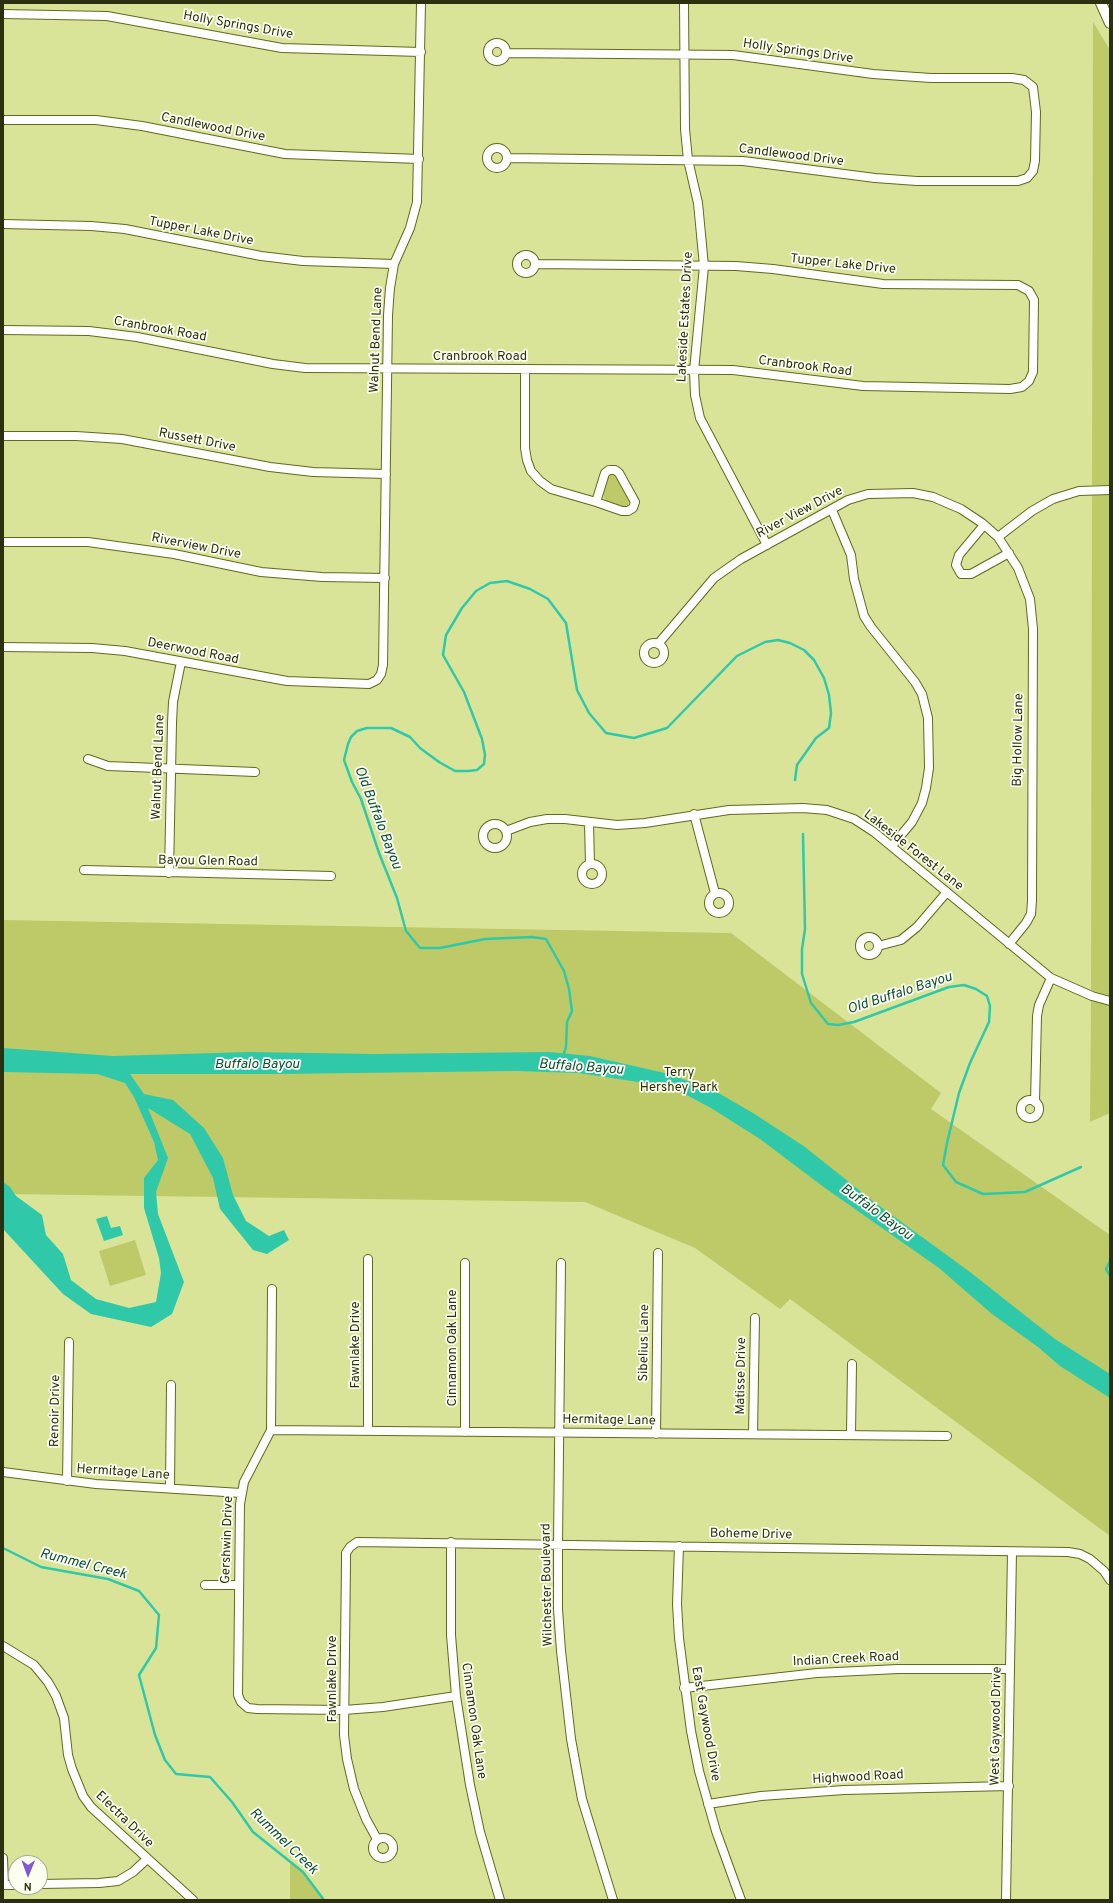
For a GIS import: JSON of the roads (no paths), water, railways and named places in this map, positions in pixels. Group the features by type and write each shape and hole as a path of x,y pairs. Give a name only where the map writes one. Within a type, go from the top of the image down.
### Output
{"main road":[{"path":"1101,3 1110,23"}],"street":[{"name":"Walnut Bend Lane","path":"377,680 381,674 383,665 386,369 389,295 394,264 410,228 417,202 421,3"},
{"name":"Lakeside Estates Drive","path":"684,3 684,115 688,160 698,203 704,266 694,371 695,395 700,418 767,545"},
{"name":"Holly Springs Drive","path":"3,14 68,14 107,16 282,48 421,52"},
{"name":"Holly Springs Drive","path":"506,53 684,54 739,56 852,72 903,77 1012,78 1024,80 1033,87 1036,99 1035,137"},
{"name":"Candlewood Drive","path":"3,120 96,120 142,126 285,154 419,159"},
{"name":"Candlewood Drive","path":"507,158 743,161 875,178 917,181 1018,181 1027,178 1033,171 1035,137"},
{"name":"Tupper Lake Drive","path":"3,224 91,226 125,229 261,256 303,261 394,264"},
{"name":"Tupper Lake Drive","path":"535,264 704,266 773,269 883,284 1018,285 1029,291 1034,300 1035,310 1033,372 1029,381 1022,387 1010,389 959,388"},
{"name":"Cranbrook Road","path":"3,330 89,331 137,337 299,367 386,369 734,370 863,386 959,388"},
{"path":"525,369 525,448 527,460 532,471 540,481 551,489 622,511 628,511 633,508 634,502 619,473 615,470 609,470 605,474 596,502"},
{"name":"Russett Drive","path":"3,436 76,436 122,440 270,467 313,472 386,474"},
{"path":"998,537 1032,511 1052,499 1079,491 1110,490"},
{"name":"River View Drive","path":"658,644 714,578 741,559 848,500 868,494 913,493 933,497 962,509 998,537"},
{"path":"832,510 851,555 854,579 864,616 871,627 916,682 922,694 928,718 929,768 922,803 912,822 892,846"},
{"path":"984,525 959,555 956,565 961,574 971,574 1009,553"},
{"name":"Big Hollow Lane","path":"998,537 1018,568 1030,599 1032,636 1032,901 1030,914 1026,923 1009,944"},
{"name":"Riverview Drive","path":"3,542 88,542 151,550 262,572 316,577 384,578"},
{"name":"Deerwood Road","path":"3,647 92,648 125,651 287,681 369,684 377,680"},
{"name":"Walnut Bend Lane","path":"168,873 173,702 180,662"},
{"path":"88,759 108,766 255,772"},
{"name":"Lakeside Forest Lane","path":"506,831 530,822 547,819 565,819 589,823 617,825 645,823 694,814 728,810 803,808 827,810 854,819 892,846 1051,978 1092,996 1110,1001"},
{"path":"694,814 715,893"},
{"path":"589,823 590,864"},
{"name":"Bayou Glen Road","path":"84,870 331,876"},
{"path":"878,946 902,940 916,928 947,892"},
{"path":"1035,1102 1037,1016 1039,1005 1051,978"},
{"name":"Sibelius Lane","path":"656,1434 658,1253"},
{"name":"Fawnlake Drive","path":"368,1259 368,1431"},
{"name":"Cinnamon Oak Lane","path":"465,1263 465,1432"},
{"name":"Wilchester Boulevard","path":"561,1263 558,1544 560,1637 571,1739 582,1799 612,1900"},
{"name":"Gershwin Drive","path":"272,1289 271,1430 241,1493 237,1689 241,1702 248,1708 344,1710"},
{"name":"Matisse Drive","path":"752,1434 755,1318"},
{"name":"Renoir Drive","path":"67,1480 69,1342"},
{"path":"851,1435 852,1364"},
{"path":"170,1488 171,1385"},
{"name":"Hermitage Lane","path":"271,1430 947,1436"},
{"name":"Hermitage Lane","path":"3,1472 67,1480 241,1493"},
{"name":"Fawnlake Drive","path":"377,1839 366,1819 354,1789 344,1735 344,1710 346,1553 350,1547 357,1542 380,1541"},
{"name":"Boheme Drive","path":"380,1541 1068,1552 1080,1554 1090,1559 1104,1571 1110,1580"},
{"name":"Cinnamon Oak Lane","path":"451,1542 451,1635 456,1696 470,1785 480,1832 500,1900"},
{"name":"East Gaywood Drive","path":"679,1546 677,1604 684,1688 691,1731 708,1804 716,1831 741,1900"},
{"name":"West Gaywood Drive","path":"1006,1900 1012,1552"},
{"path":"205,1586 239,1585"},
{"name":"Electra Drive","path":"3,1646 34,1665 48,1682 56,1696 64,1718 68,1755 72,1770 83,1796 91,1807 194,1900"},
{"name":"Indian Creek Road","path":"684,1688 817,1673 898,1669 1010,1669"},
{"path":"344,1710 383,1707 456,1696"},
{"name":"Highwood Road","path":"708,1804 761,1796 844,1790 1009,1786"},
{"path":"3,1858 3,1885"},
{"path":"48,1884 99,1883 118,1881 133,1872 147,1859"}],"water":[{"name":"Buffalo Bayou","path":"3,1048 113,1056 249,1052 374,1054 549,1052 590,1056 669,1074 715,1091 753,1113 805,1147 874,1202 970,1272 1055,1339 1110,1374 1110,1398 1060,1366 1038,1347 992,1314 939,1268 825,1188 760,1139 711,1108 679,1091 665,1086 578,1073 516,1071 130,1074 144,1094 173,1100 204,1128 223,1158 233,1195 246,1221 269,1236 284,1230 289,1240 267,1254 253,1250 220,1209 213,1178 190,1134 148,1108 168,1158 156,1192 158,1214 184,1282 172,1314 151,1327 91,1314 63,1294 3,1229 3,1182 10,1187 16,1196 42,1215 46,1235 63,1254 71,1280 96,1299 129,1308 156,1302 161,1273 159,1258 144,1208 144,1178 158,1160 154,1142 134,1097 125,1083 97,1074 3,1072"},
{"path":"107,1216 111,1228 120,1226 123,1235 104,1241 96,1219"}],"waterway":[{"name":"Old Buffalo Bayou","path":"563,1056 566,1047 567,1022 572,1011 569,989 564,971 546,939 532,937 485,939 440,948 420,948 406,931 397,898 379,853 361,799 352,782 344,760 351,737 357,731 367,728 391,728 410,737 420,748 439,762 455,771 477,770 484,764 485,755 482,739 464,692 443,655 446,635 462,608 476,591 490,583 507,581 530,589 548,599 566,623 577,690 589,713 606,733 634,738 667,728 737,656 765,642 778,640 790,643 804,650 814,660 824,678 829,695 831,713 829,728 816,738 797,765 795,780"},
{"name":"Old Buffalo Bayou","path":"803,834 805,929 802,949 802,974 811,1003 828,1024 838,1025 854,1022 949,987 964,985 976,989 987,996 990,1006 989,1022 970,1063 959,1093 943,1165 956,1182 983,1194 1025,1192 1081,1167"},
{"name":"Old Buffalo Bayou","path":"1110,1261 1106,1269 1110,1276"},
{"name":"Rummel Creek","path":"3,1548 41,1567 108,1579 139,1591 159,1615 156,1648 139,1675 155,1735 165,1760 176,1774 210,1777 232,1802 253,1832 303,1872 324,1900"}],"park label":[{"name":"Terry Hershey Park","path":"679,1080"}]}
